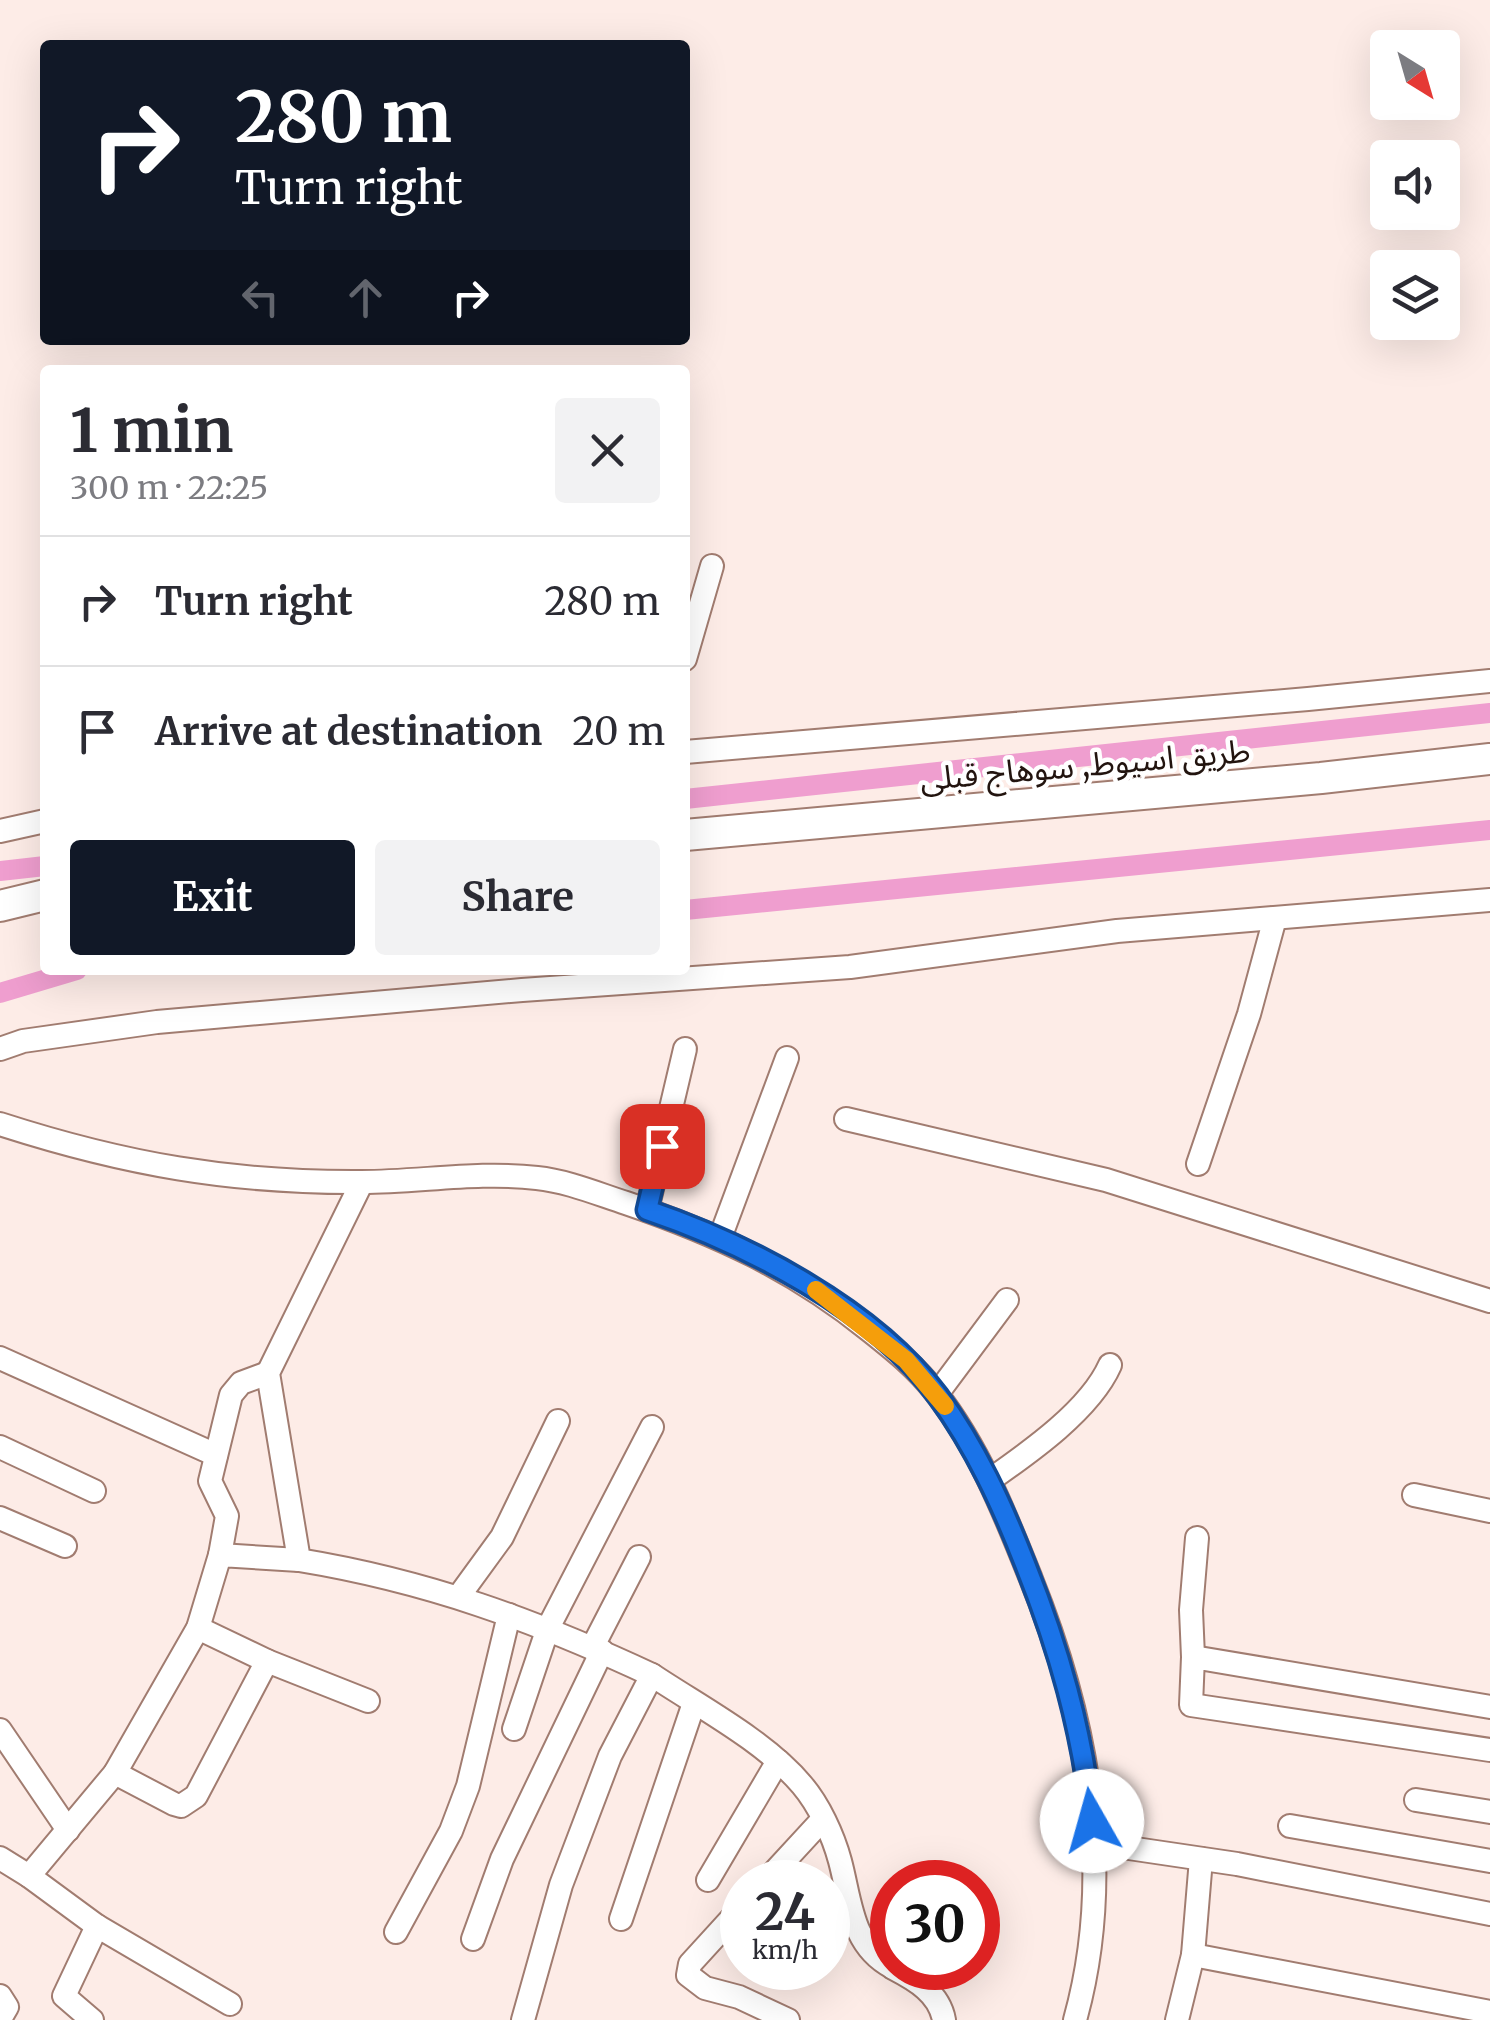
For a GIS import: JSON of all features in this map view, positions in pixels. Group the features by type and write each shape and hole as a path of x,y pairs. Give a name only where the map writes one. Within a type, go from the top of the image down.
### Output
{"main road":[{"name":"طريق اسيوط, سوهاج قبلى","path":"690,835 1329,777 1490,758"},
{"path":"0,906 40,896"}],"street":[{"path":"690,642 712,566"},
{"path":"690,752 1490,680"},
{"path":"0,830 40,822"},
{"path":"0,1049 23,1041 158,1022 522,990 850,967 1116,932 1490,900"},
{"path":"1198,1164 1275,918"},
{"path":"647,1210 685,1049"},
{"path":"720,1238 787,1058"},
{"path":"846,1119 1106,1180 1490,1302"},
{"path":"0,1124 83,1151 186,1172 362,1182 496,1176 541,1178 647,1210 720,1238 780,1267 842,1308 906,1360 937,1394 990,1480 1064,1670 1080,1734 1095,1843 1092,1931 1076,2020"},
{"path":"298,1560 268,1373 362,1182"},
{"path":"937,1394 1007,1300"},
{"path":"0,1358 216,1455"},
{"path":"990,1480 1059,1426 1099,1383 1110,1365"},
{"path":"29,1876 115,1773 198,1628 220,1555 226,1516 210,1481 232,1394 241,1383 268,1373"},
{"path":"458,1596 502,1537 558,1421"},
{"path":"514,1728 548,1628 652,1427"},
{"path":"0,1447 94,1491"},
{"path":"1414,1495 1490,1510"},
{"path":"0,1518 65,1546"},
{"path":"1198,1538 1191,1610 1191,1704 1490,1750"},
{"path":"220,1555 298,1560 357,1570 458,1596 548,1628 652,1675 778,1761 804,1787 838,1856 855,1926 870,1951"},
{"path":"472,1938 502,1859 640,1557"},
{"path":"396,1932 442,1848 468,1786 509,1615"},
{"path":"198,1628 368,1702"},
{"path":"1193,1656 1490,1707"},
{"path":"115,1773 174,1804 191,1802 267,1660"},
{"path":"522,2020 560,1885 610,1756 652,1675"},
{"path":"621,1919 694,1703"},
{"path":"0,1730 68,1830"},
{"path":"708,1880 778,1761"},
{"path":"1416,1800 1490,1812"},
{"path":"785,1860 822,1819"},
{"path":"1290,1826 1490,1861"},
{"path":"1095,1843 1201,1859 1490,1914"},
{"path":"0,1858 98,1926 230,2004"},
{"path":"1177,2020 1193,1956 1201,1859"},
{"path":"92,2020 64,1996 98,1926"},
{"path":"720,1931 690,1964 688,1975 705,1988 740,1997 788,2020"},
{"path":"1193,1956 1489,2016"},
{"path":"926,1990 940,2004 944,2020"},
{"path":"0,1996 7,2003 0,2019"}],"waterway":[{"path":"690,798 1490,713"},
{"path":"690,910 1490,830"},
{"path":"0,871 40,867"},
{"path":"0,993 60,975"}],"slow traffic":[{"path":"816,1290 906,1360 945,1406"}],"route":[{"path":"662,1146 647,1210 720,1238 797,1277 906,1360 952,1416 990,1480 1053,1635 1080,1734 1092,1821"}]}
